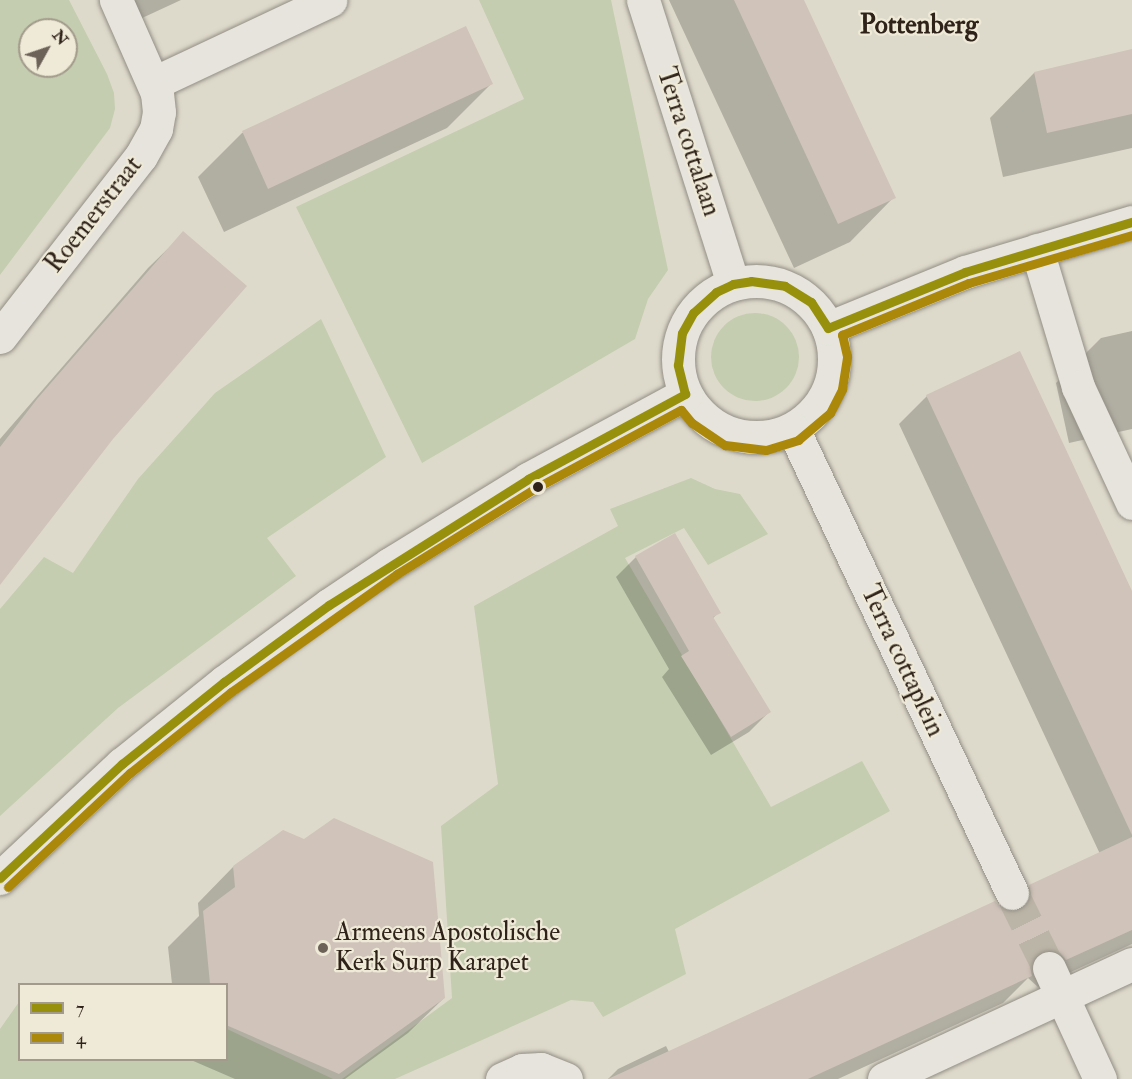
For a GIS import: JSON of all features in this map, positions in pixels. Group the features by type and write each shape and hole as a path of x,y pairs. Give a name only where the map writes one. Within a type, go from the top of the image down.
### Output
{"street":[{"name":"Roemerstraat","path":"0,337 152,139 159,112 154,83 116,0"},
{"path":"154,83 330,0"},
{"name":"Terra cottalaan","path":"643,0 733,284"},
{"path":"828,328 965,272 1132,222"},
{"path":"1037,250 1078,387 1132,503"},
{"path":"751,281 785,286 811,302 828,328 835,357 831,385 821,405 806,420 792,429 765,438 728,433 699,414 685,394 678,355 687,323 708,297 733,284 751,281"},
{"path":"0,878 122,764 224,682 329,605 390,564 528,479 685,394"},
{"name":"Terra cottaplein","path":"792,429 1012,893"},
{"path":"884,1079 1055,982 1132,964"},
{"path":"1055,982 1100,1079"},
{"path":"502,1079 522,1071 541,1069 566,1079"}],"green space":[{"path":"0,0 69,0 107,74 114,93 115,109 110,128 0,275"},
{"path":"479,0 611,0 668,270 648,299 635,339 422,463 296,207 524,99"},
{"path":"755,313 772,317 786,326 795,340 799,357 795,374 786,388 772,397 755,401 738,397 724,388 715,374 711,357 715,340 724,326 738,317"},
{"path":"321,319 386,457 267,538 296,576 118,708 0,816 0,609 44,557 73,573 138,479 215,393"},
{"path":"691,478 715,489 740,494 768,534 708,565 684,528 625,558 771,807 862,761 890,811 675,929 686,974 603,1017 593,1002 571,1000 395,1079 342,1079 452,998 441,826 498,784 474,606 618,526 610,509"},
{"path":"18,1003 18,1061 228,1061 228,1029 333,1079 0,1079 0,1029"}],"building":[{"path":"734,0 804,0 896,198 838,224"},
{"path":"466,26 493,84 268,189 242,131"},
{"path":"1132,49 1132,114 1047,133 1034,72"},
{"path":"183,231 247,286 113,439 0,585 0,447 37,399"},
{"path":"1020,351 1132,591 1132,835 926,395"},
{"path":"675,533 721,613 713,617 771,712 731,737 681,656 689,651 635,556"},
{"name":"Armeens Apostolische Kerk Surp Karapet","path":"334,818 433,862 445,998 339,1074 228,1026 228,983 210,983 203,911 235,887 233,866 283,830 304,839"},
{"path":"1132,837 1132,930 1066,960 1060,953 1051,949 1041,951 1033,958 1030,966 1032,976 808,1079 608,1079 995,901 1002,909 1010,912 1019,910 1028,903 1031,894 1029,885"}],"tunnel":[{"path":"1012,893 1049,968"}],"transit line":[{"name":"7","path":"0,878 122,764 224,682 329,605 528,479 685,394 678,365 682,333 693,313 716,292 733,284 751,281 785,286 811,302 828,328 965,272 1132,222"},
{"name":"4","path":"8,887 130,773 231,692 397,574 534,489 681,410 692,423 725,445 766,450 798,440 830,413 842,389 847,356 842,335 969,283 1132,235"}],"place":[{"name":"Armeens Apostolische Kerk Surp Karapet","path":"323,948"}],"district":[{"name":"Pottenberg","path":"919,25"}]}
